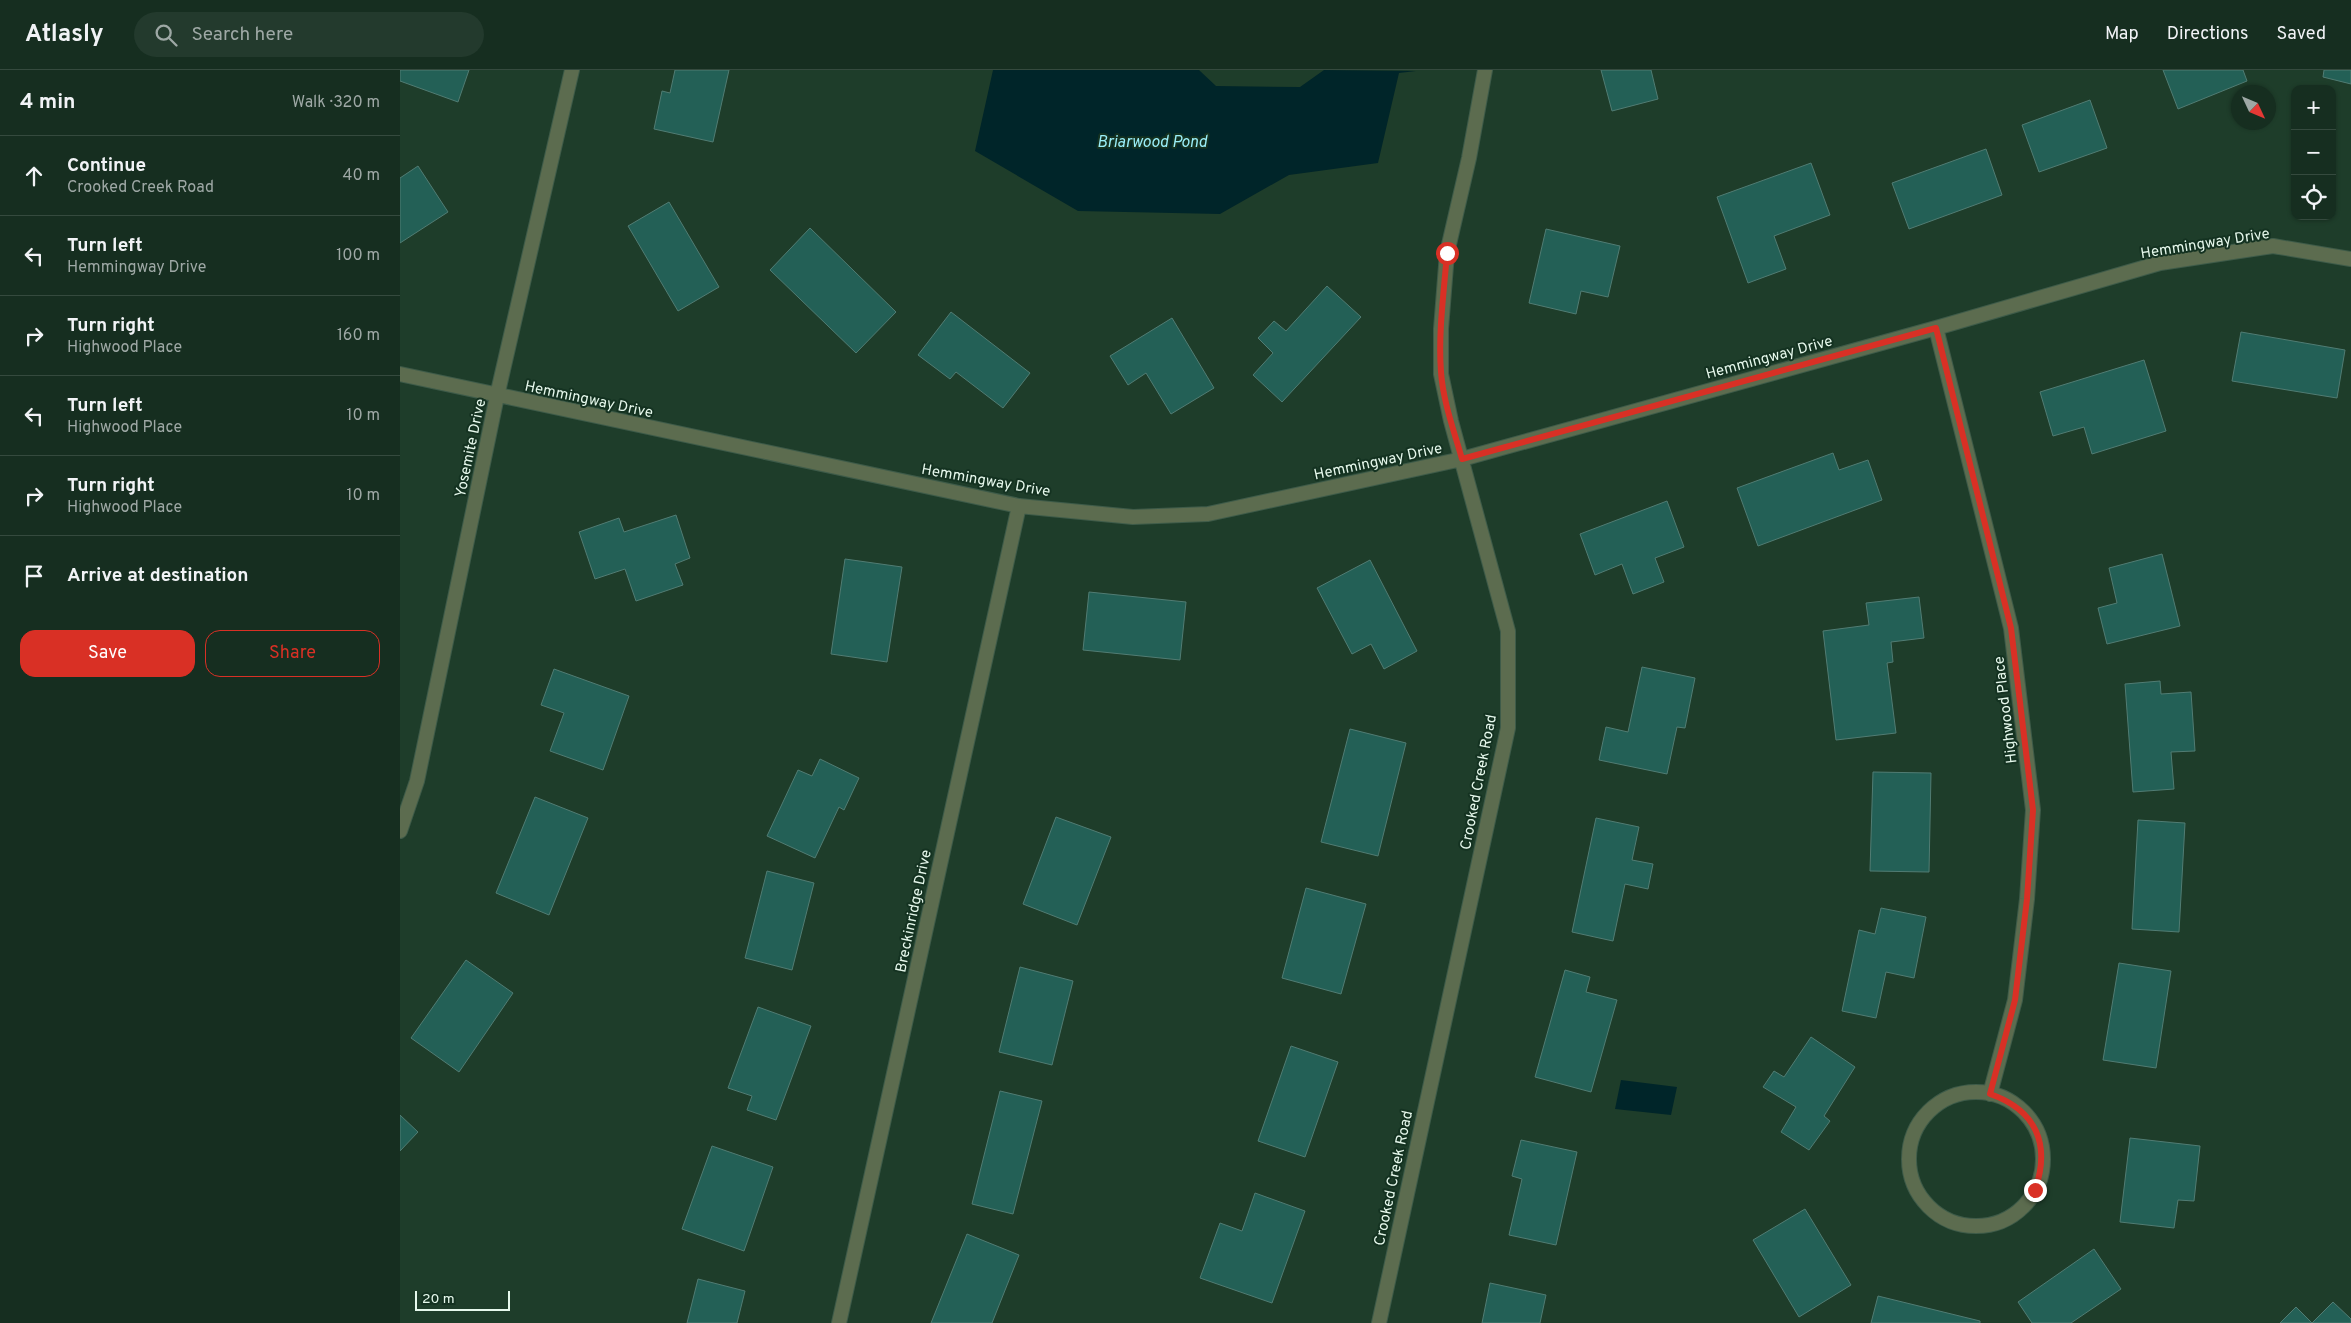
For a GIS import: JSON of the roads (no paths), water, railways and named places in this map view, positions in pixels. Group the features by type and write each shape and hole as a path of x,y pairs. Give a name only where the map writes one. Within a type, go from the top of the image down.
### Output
{"street":[{"name":"Yosemite Drive","path":"400,832 417,781 497,396 572,70"},
{"name":"Crooked Creek Road","path":"1378,1323 1508,728 1508,631 1451,422 1441,374 1441,329 1447,253 1469,158 1485,70"},
{"name":"Hemmingway Drive","path":"400,374 1019,506 1133,517 1208,514 1462,459 1936,328 2160,263 2273,246 2351,259"},
{"name":"Highwood Place","path":"1936,328 2011,628 2033,810 2027,899 2015,1000 1990,1094"},
{"name":"Breckinridge Drive","path":"839,1323 1019,506"},
{"path":"1972,1092 1990,1094 2006,1100 2020,1110 2032,1123 2041,1147 2041,1173 2035,1190 2026,1204 2012,1216 1996,1223 1979,1226 1962,1225 1938,1214 1919,1196 1912,1180 1909,1163 1910,1145 1916,1129 1926,1115 1939,1103 1955,1096 1972,1092"}],"water":[{"name":"Briarwood Pond","path":"993,70 1199,70 1216,86 1300,87 1324,70 1416,71 1399,73 1378,163 1289,175 1220,214 1078,211 975,151"},
{"path":"1621,1080 1677,1087 1671,1115 1615,1109"}]}
